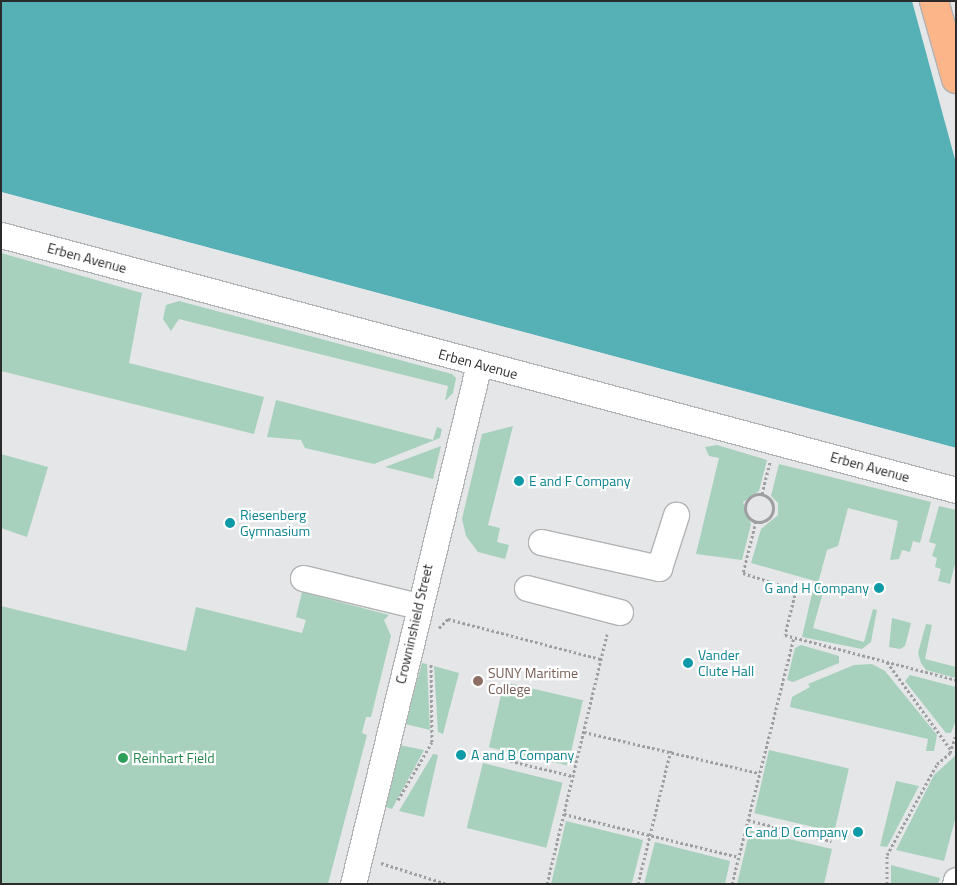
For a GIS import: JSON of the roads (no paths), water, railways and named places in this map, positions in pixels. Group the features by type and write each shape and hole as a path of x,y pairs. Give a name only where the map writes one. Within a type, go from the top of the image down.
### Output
{"highway":[{"path":"934,1 956,80"}],"street":[{"name":"Erben Avenue","path":"1,235 956,490"},
{"name":"Crowninshield Street","path":"353,884 418,606 479,364"},
{"path":"541,542 659,568 676,515"},
{"path":"303,578 418,606"},
{"path":"527,588 620,612"}],"water":[{"path":"1,1 956,1 956,448 1,192"}],"place":[{"name":"E and F Company","path":"519,481"},
{"name":"Riesenberg Gymnasium","path":"230,523"},
{"name":"G and H Company","path":"879,588"},
{"name":"Vander Clute Hall","path":"688,663"},
{"name":"SUNY Maritime College","path":"478,681"},
{"name":"A and B Company","path":"461,755"},
{"name":"Reinhart Field","path":"123,758"},
{"name":"C and D Company","path":"858,832"}]}
